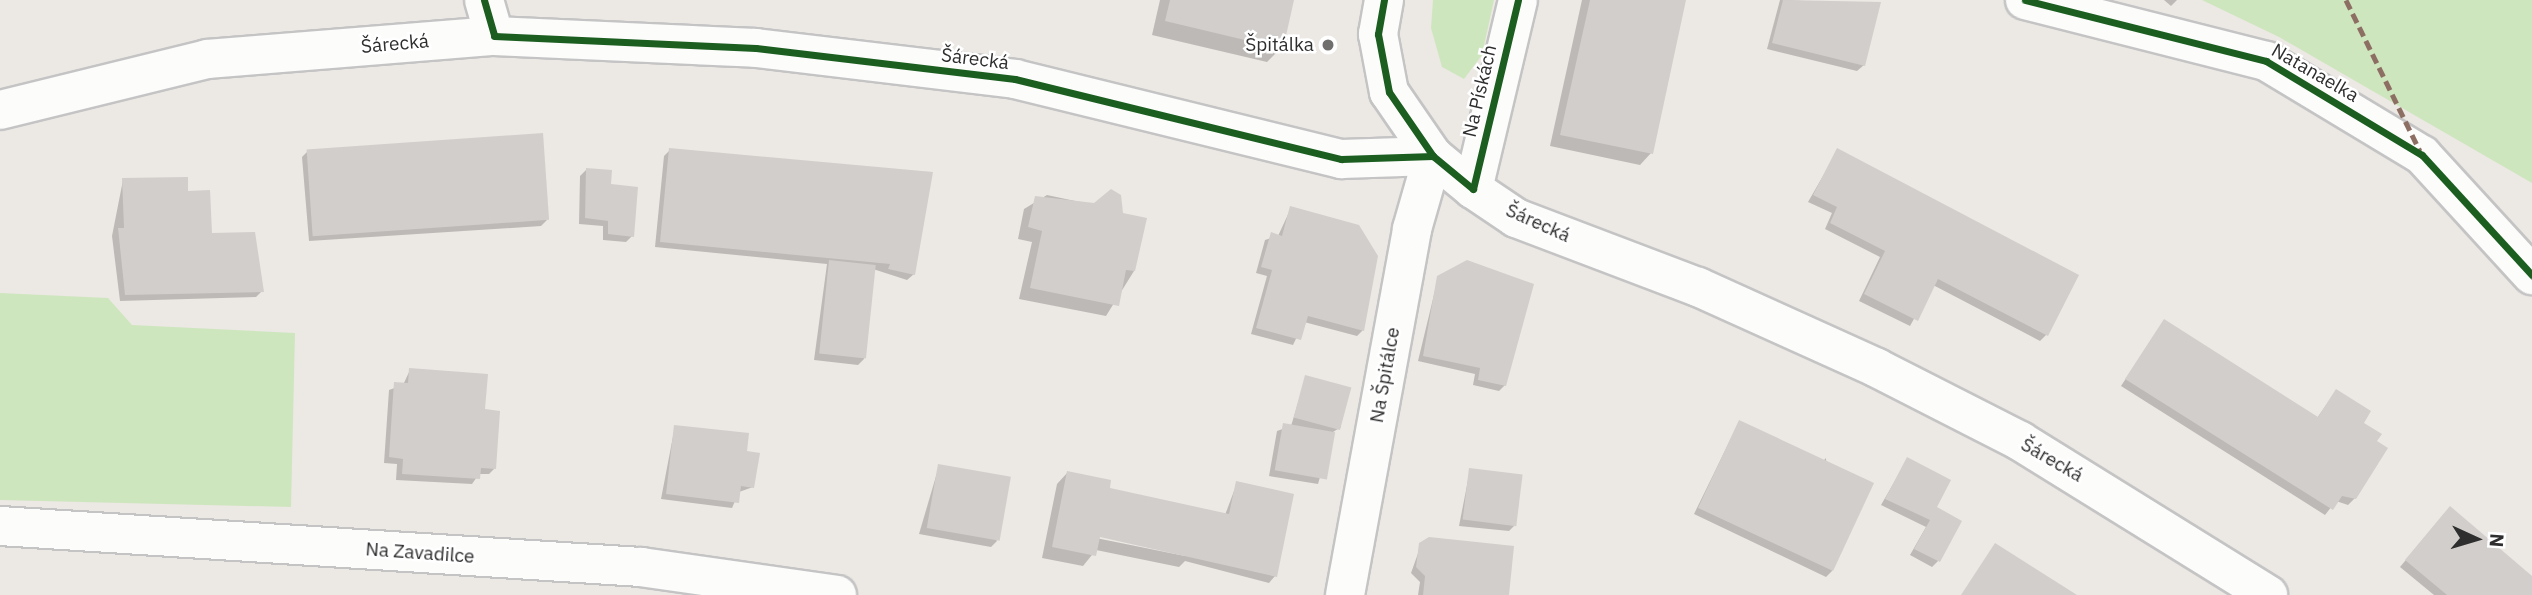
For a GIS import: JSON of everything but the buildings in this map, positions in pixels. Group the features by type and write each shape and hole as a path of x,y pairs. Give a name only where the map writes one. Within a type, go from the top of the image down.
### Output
{"street":[{"path":"1384,0 1378,34 1389,92 1433,156"},
{"name":"Na Pískách","path":"1473,189 1518,0"},
{"name":"Natanaelka","path":"2025,0 2164,31 2266,61 2422,155 2532,275"},
{"name":"Šárecká","path":"0,110 207,59 489,18 1002,78 1341,159 1433,156 1473,189 1517,218 1698,287 1877,368 2043,454 2268,595"},
{"name":"Na Špitálce","path":"1345,595 1412,229 1433,156"},
{"name":"Na Zavadilce","path":"0,526 640,567 837,595"}],"green space":[{"path":"1433,0 1494,0 1482,55 1464,79 1442,67 1431,28"},
{"path":"2202,0 2532,0 2532,183 2279,37"},
{"path":"0,293 108,298 132,325 295,333 291,507 0,500"}],"marked path":[{"path":"2346,0 2420,151"}],"cycle path":[{"path":"484,0 494,36 756,48 1015,79 1341,159 1433,156"},
{"path":"1384,0 1378,34 1389,92 1433,156 1473,189 1518,0"},
{"path":"2025,0 2266,61 2422,155 2532,275"}],"place":[{"name":"Špitálka","path":"1328,45"}]}
